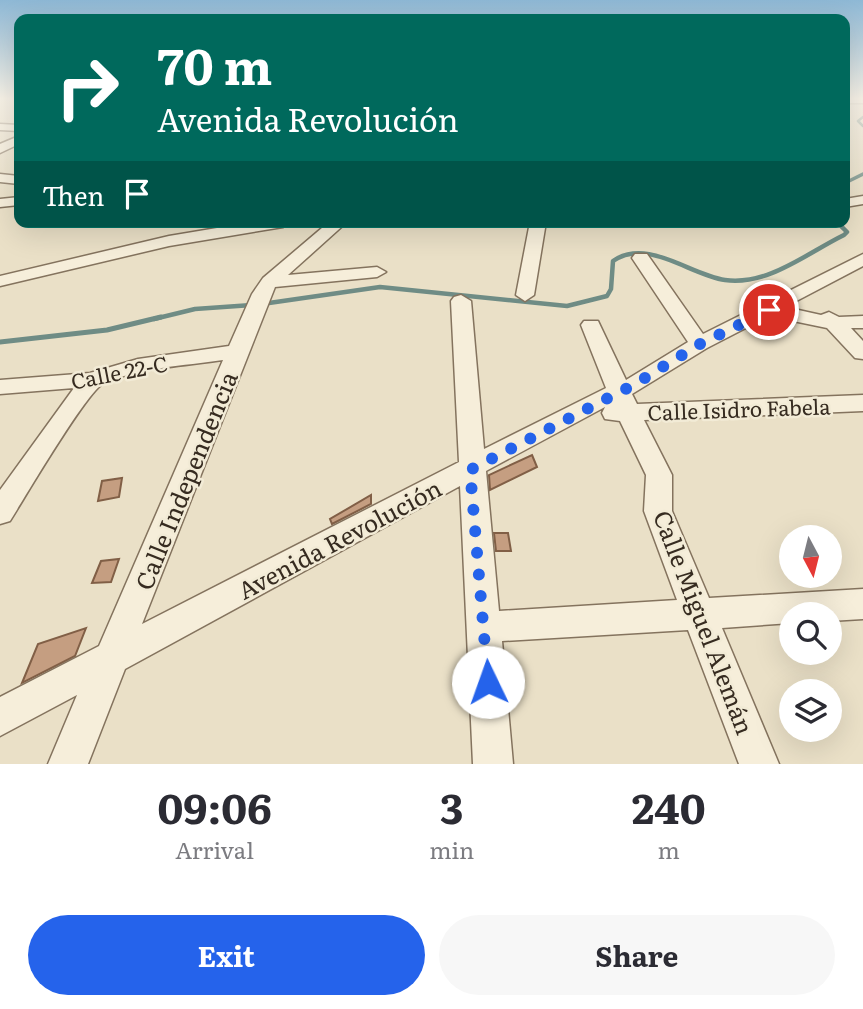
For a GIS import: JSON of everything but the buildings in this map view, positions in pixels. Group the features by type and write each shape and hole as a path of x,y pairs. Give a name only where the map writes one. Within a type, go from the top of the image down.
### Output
{"street":[{"path":"0,281 169,241 247,228"},
{"name":"Calle Independencia","path":"68,764 261,295 332,228"},
{"path":"525,295 537,228"},
{"path":"0,296 178,253 169,241"},
{"path":"641,258 700,344"},
{"name":"Avenida Revolución","path":"0,717 572,414 624,401 700,344 863,260"},
{"path":"261,295 377,272"},
{"path":"804,292 863,354"},
{"path":"461,301 470,470 493,764"},
{"path":"769,310 834,323 863,322"},
{"name":"Calle Miguel Alemán","path":"591,325 659,475 658,511 759,764"},
{"name":"Calle 22-C","path":"0,387 92,380 138,366 238,352"},
{"path":"0,512 92,380"},
{"name":"Calle Isidro Fabela","path":"624,401 863,403"},
{"path":"484,627 863,604"}],"waterway":[{"path":"850,180 863,174"},
{"path":"262,304 380,287 567,306 607,296 611,289 613,261 626,255 654,255 712,277 741,281 772,273 801,259 844,235 847,232 843,228"},
{"path":"154,319 195,309 252,305"},
{"path":"0,342 107,330 161,317"}],"route":[{"path":"488,682 470,470 572,414 635,384 700,344 769,310"}]}
